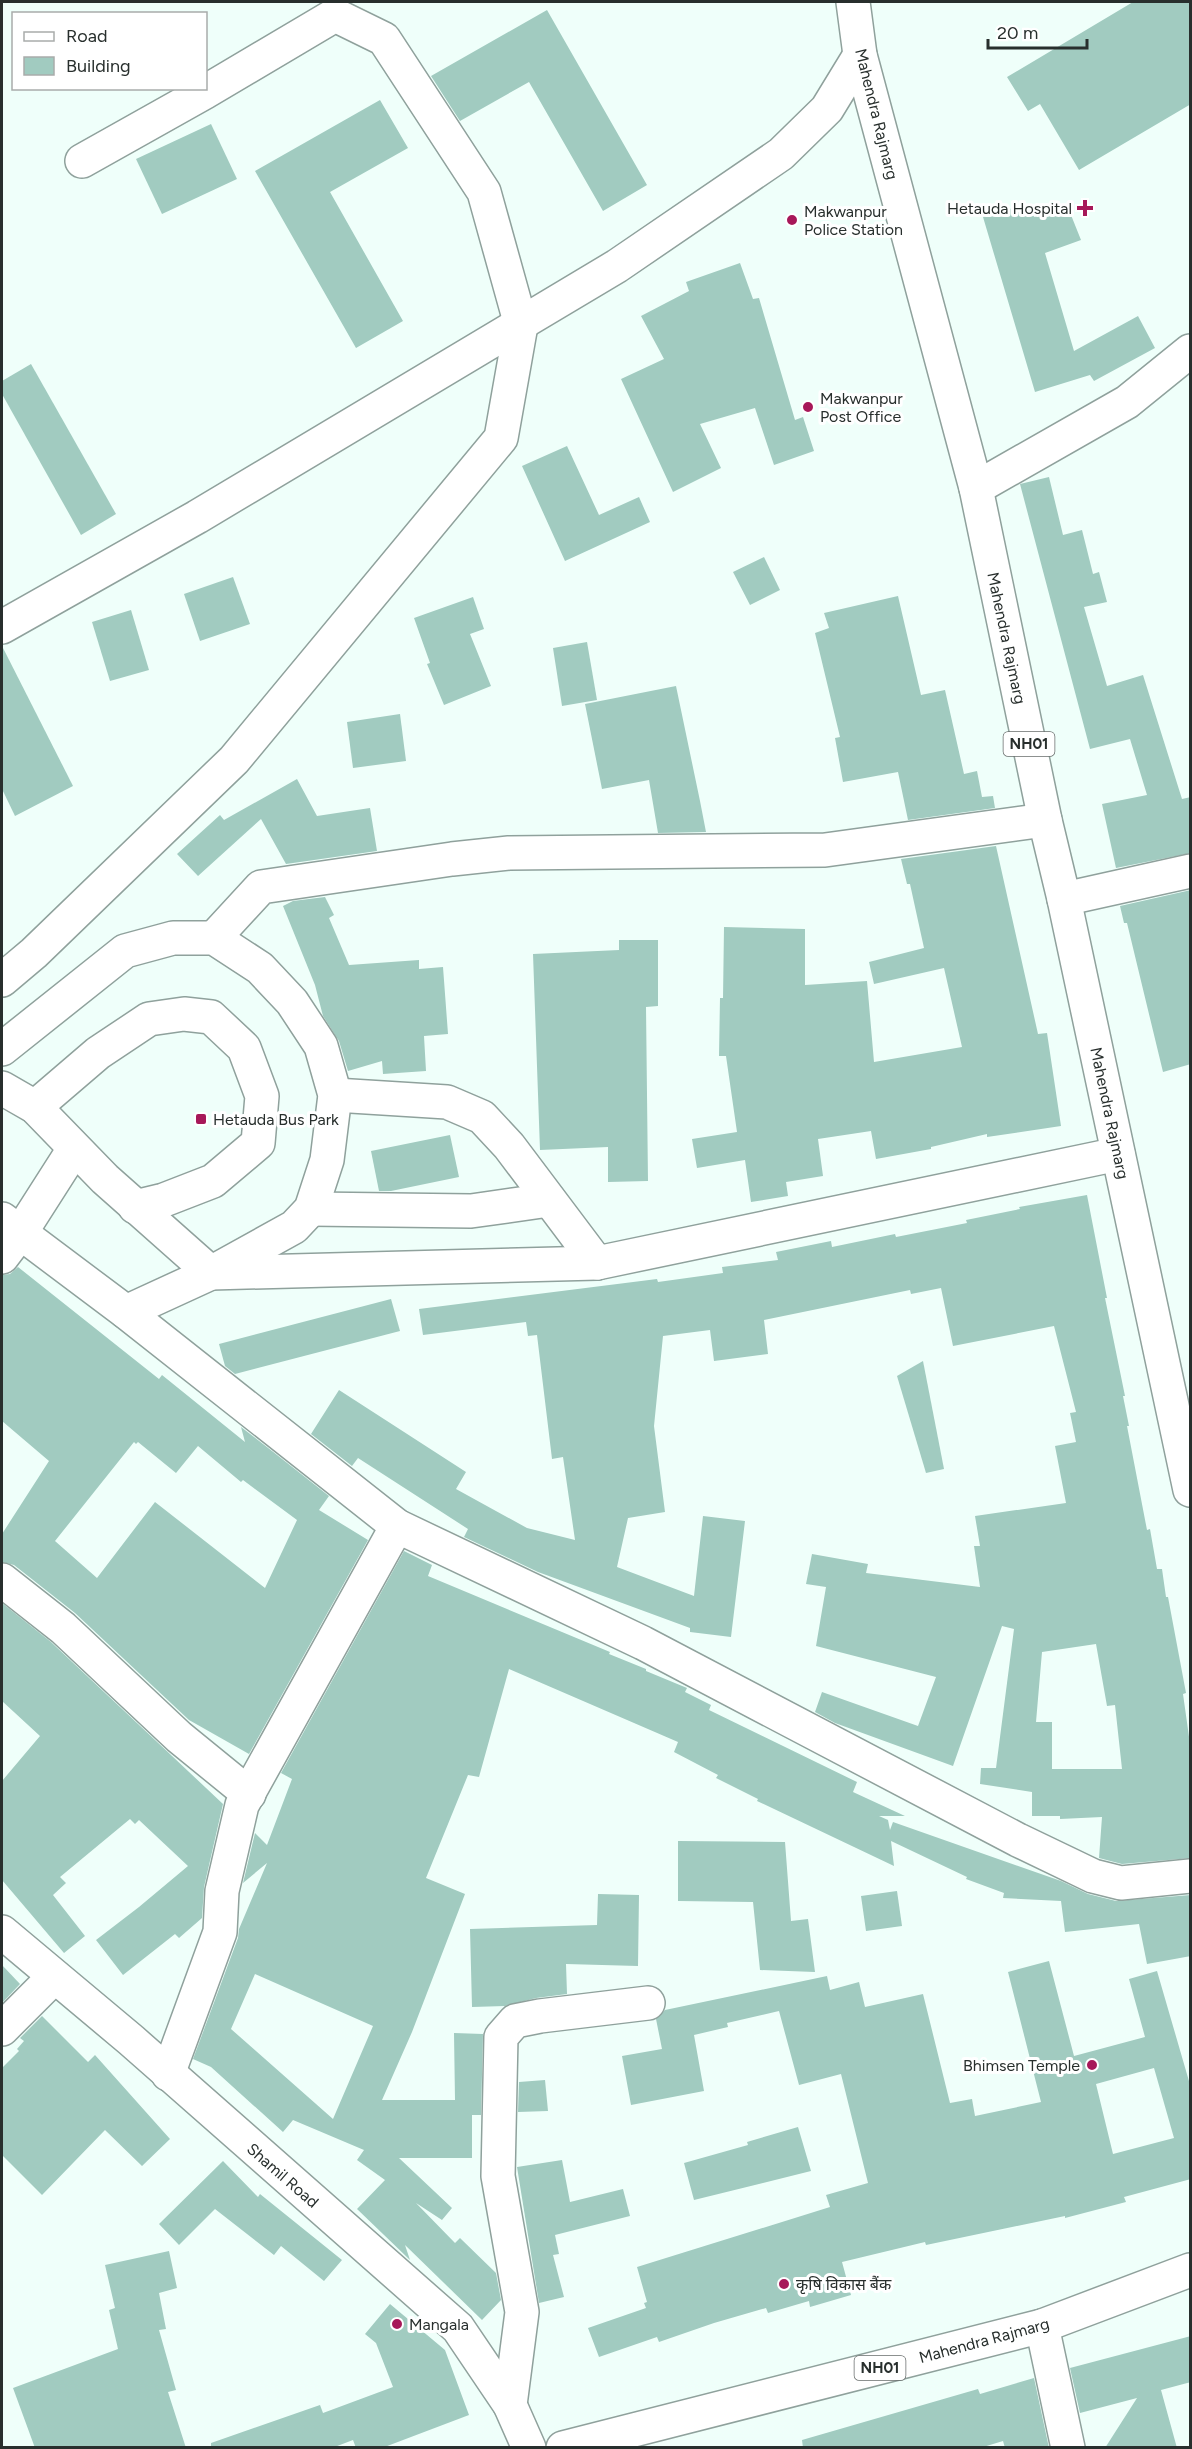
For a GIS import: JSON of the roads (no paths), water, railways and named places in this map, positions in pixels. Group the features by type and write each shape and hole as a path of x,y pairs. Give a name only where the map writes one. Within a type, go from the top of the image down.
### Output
{"main road":[{"name":"Mahendra Rajmarg","path":"853,2 860,55 976,488 1045,820 1191,1490"},
{"path":"2,980 34,953 234,760 501,438 521,325 484,192 384,39 335,15 206,92 82,161"},
{"path":"2,627 197,517 617,266 781,154 827,109 860,55"},
{"path":"976,488 1127,402 1191,351"},
{"path":"214,938 261,887 452,859 509,853 825,850 1045,820"},
{"path":"1064,899 1191,871"},
{"path":"2,1049 125,951 173,938 214,938 260,968 292,1002 321,1046 335,1095 327,1160 311,1209 294,1227 211,1273 126,1312"},
{"path":"35,1107 98,1053 149,1019 184,1014 211,1017 244,1048 262,1096 258,1143 213,1180 164,1200 135,1207"},
{"path":"2,1088 35,1107 74,1149 135,1207 211,1273 597,1263 1119,1154"},
{"path":"335,1095 447,1101 482,1117 509,1146 597,1263"},
{"path":"74,1149 8,1236 126,1312 397,1526 643,1643 1018,1840 1093,1876 1121,1883 1191,1876"},
{"path":"311,1209 471,1211 549,1200"},
{"path":"168,2074 220,1932 222,1891 243,1805 397,1526"},
{"path":"2,1580 63,1629 179,1737 249,1794"},
{"name":"Shamil Road","path":"2,1932 458,2328 510,2405 529,2448"},
{"path":"2,2029 54,1977"},
{"path":"510,2405 522,2312 498,2176 501,2037 515,2021 648,2003"},
{"name":"Mahendra Rajmarg","path":"574,2446 1042,2326 1191,2270"},
{"path":"1042,2326 1068,2448"}],"place":[{"name":"Hetauda Hospital","path":"1085,208"},
{"name":"Makwanpur Police Station","path":"792,220"},
{"name":"Makwanpur Post Office","path":"808,407"},
{"name":"Hetauda Bus Park","path":"201,1119"},
{"name":"Bhimsen Temple","path":"1092,2065"},
{"name":"कृषि विकास बैंक","path":"784,2284"},
{"name":"Mangala","path":"397,2324"}]}
